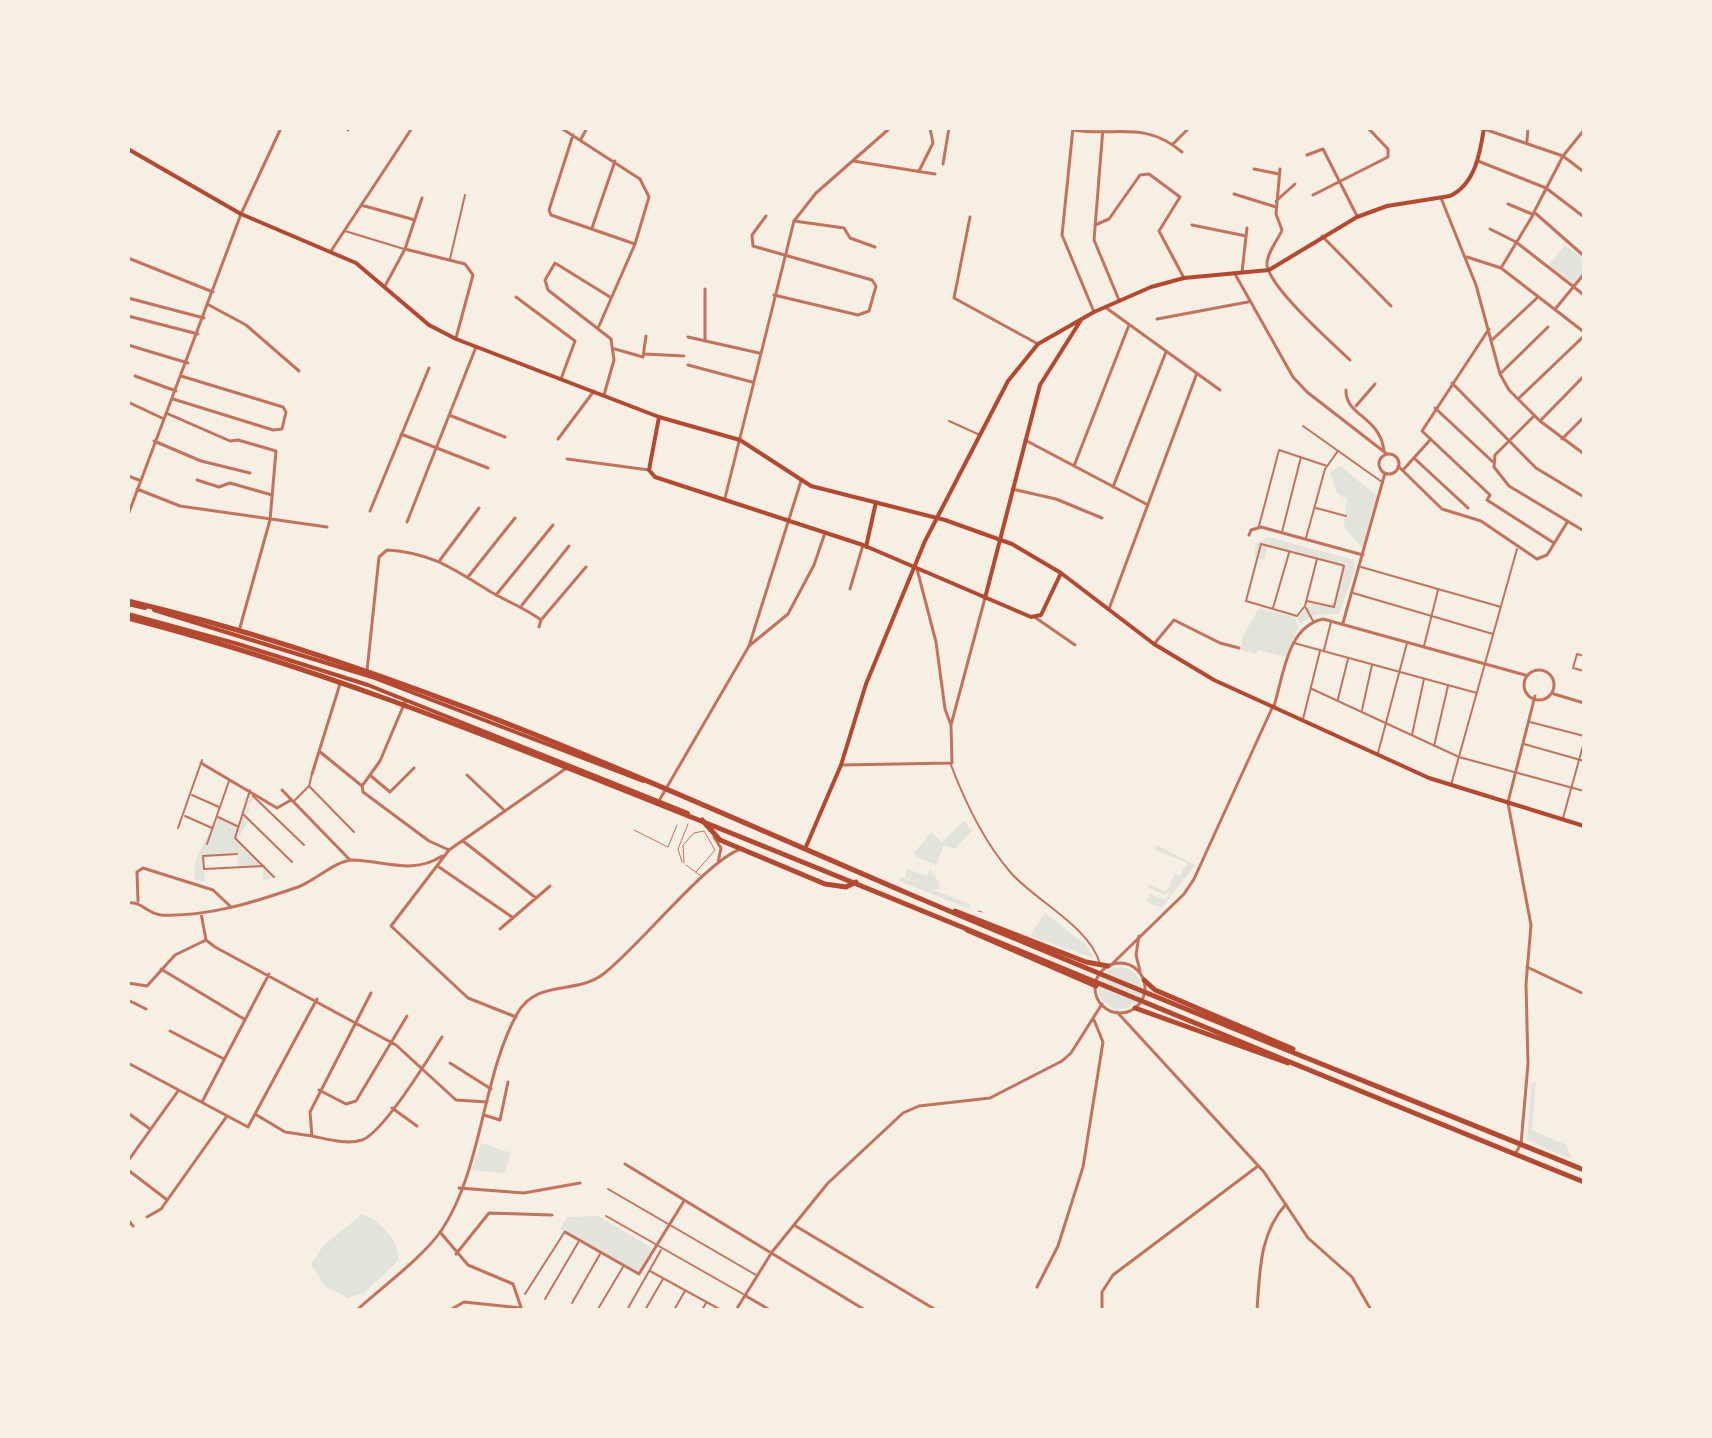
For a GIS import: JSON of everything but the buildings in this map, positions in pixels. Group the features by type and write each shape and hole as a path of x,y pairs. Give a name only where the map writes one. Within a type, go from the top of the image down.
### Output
{"highway":[{"path":"128,602 239,631 367,671 646,781 946,910 1049,958"},
{"path":"128,616 405,702 1049,958 1433,1122 1584,1182"},
{"path":"700,817 714,837 741,849 831,886 846,887 857,882"},
{"path":"946,910 962,912 1107,965"},
{"path":"945,918 977,936 1096,986"},
{"path":"1143,978 1155,990 1297,1052 1584,1170"},
{"path":"1133,1009 1313,1070"},
{"path":"1187,1015 1297,1052"},
{"path":"1417,1115 1427,1112 1423,1103"},
{"path":"1433,1122 1430,1113 1438,1110"}],"main road":[{"path":"805,849 841,765 866,684 937,518 1017,367 1038,344 1054,332 1119,300 1184,278 1269,270 1357,217 1387,206 1441,198 1458,192 1477,161 1484,128"},
{"path":"128,149 241,214 356,263 429,325 456,339 659,417 740,440 801,481 937,518 999,539 1061,573 1192,669 1451,786 1584,826"},
{"path":"985,598 1040,385 1083,318"},
{"path":"1054,332 1064,332 1068,341"},
{"path":"659,417 649,470 655,477 864,546 985,598 1038,616 1061,573"},
{"path":"864,546 876,502"},
{"path":"128,602 257,639 387,682 646,781"},
{"path":"128,616 238,644 368,685 660,799 688,813"}],"street":[{"path":"128,515 154,441 188,363 241,214 281,128"},
{"path":"331,251 412,128"},
{"path":"561,128 640,179 649,197 635,244 599,326"},
{"path":"581,139 587,128"},
{"path":"724,500 794,221 816,193 890,128"},
{"path":"919,171 933,143 930,128"},
{"path":"943,164 949,128"},
{"path":"1103,128 1096,248 1119,300"},
{"path":"1173,144 1189,128"},
{"path":"1313,195 1388,157 1388,149 1368,128"},
{"path":"1484,128 1563,156 1584,172"},
{"path":"1527,141 1528,128"},
{"path":"1501,268 1534,215 1563,156 1584,130 1577,128"},
{"path":"1094,312 1062,235 1073,129 1103,135 1131,129 1161,136 1182,152"},
{"path":"1161,129 1161,136"},
{"path":"573,135 549,210 551,215 635,244"},
{"path":"1307,155 1323,149 1357,217"},
{"path":"592,228 615,161"},
{"path":"853,161 935,174"},
{"path":"1477,161 1546,188 1584,217"},
{"path":"1254,169 1280,172 1276,207 1282,230 1269,257 1269,270 1290,301 1350,360"},
{"path":"1095,225 1109,219 1140,175 1149,174 1180,197 1159,231 1184,278"},
{"path":"1276,201 1295,184"},
{"path":"1234,194 1276,207"},
{"path":"450,260 465,195"},
{"path":"384,286 405,249 422,198"},
{"path":"1441,198 1467,257 1500,374 1534,416 1584,454"},
{"path":"1508,204 1534,215 1584,256"},
{"path":"361,205 415,220"},
{"path":"766,216 752,235 753,246 872,280 876,286 871,307 860,315 774,295"},
{"path":"970,217 954,298 1038,344"},
{"path":"794,221 839,226 850,238 875,247"},
{"path":"1192,225 1246,236"},
{"path":"1242,273 1247,228"},
{"path":"1490,229 1516,242 1584,295"},
{"path":"344,231 465,264 473,275 456,339"},
{"path":"1322,236 1391,306"},
{"path":"1467,257 1501,268 1584,334 1518,399"},
{"path":"128,258 213,292"},
{"path":"604,395 615,349 611,339 599,326 546,288 545,278 555,263 610,297"},
{"path":"1234,274 1278,353 1307,392 1385,453 1395,457 1400,468 1442,509 1481,521 1532,557 1542,558 1568,521"},
{"path":"1555,310 1584,274"},
{"path":"705,289 705,342"},
{"path":"516,297 575,341 561,379"},
{"path":"1492,340 1538,297"},
{"path":"128,298 204,318"},
{"path":"1157,319 1249,301"},
{"path":"209,305 246,325 299,371"},
{"path":"1105,307 1220,390"},
{"path":"128,316 198,334"},
{"path":"1074,466 1129,325"},
{"path":"1500,374 1548,327"},
{"path":"1489,329 1423,426 1430,440 1490,495 1487,500 1554,543"},
{"path":"645,354 646,336"},
{"path":"688,337 759,353"},
{"path":"128,345 188,363"},
{"path":"407,522 476,347"},
{"path":"615,349 639,357 645,354 684,356"},
{"path":"1113,487 1166,352"},
{"path":"688,365 752,382"},
{"path":"370,511 429,368"},
{"path":"1109,609 1197,373"},
{"path":"135,376 176,391"},
{"path":"172,399 273,430 282,429 286,412 283,407 181,376"},
{"path":"1540,421 1584,376"},
{"path":"1452,383 1536,468 1584,497"},
{"path":"1356,406 1375,384"},
{"path":"1343,623 1385,473 1379,462 1385,453 1378,429 1350,406 1346,390"},
{"path":"558,439 593,391"},
{"path":"128,402 164,419"},
{"path":"1435,408 1493,462 1509,486 1584,531"},
{"path":"166,413 230,441 275,450 270,520 239,631"},
{"path":"449,415 505,437"},
{"path":"1493,462 1534,416"},
{"path":"1562,439 1584,417"},
{"path":"949,421 981,436"},
{"path":"1303,426 1383,483"},
{"path":"401,434 488,468"},
{"path":"1025,440 1148,505"},
{"path":"1385,473 1394,472 1414,458 1430,440"},
{"path":"154,441 201,461 250,473"},
{"path":"1249,535 1258,527 1279,450 1327,466"},
{"path":"1306,539 1327,466 1338,451"},
{"path":"1282,533 1301,457"},
{"path":"1414,458 1468,508"},
{"path":"567,459 649,470"},
{"path":"128,476 139,480"},
{"path":"197,480 222,488 230,483 272,495"},
{"path":"660,799 749,646 801,481"},
{"path":"137,489 180,506 327,527"},
{"path":"1012,489 1056,499 1083,513 1102,518"},
{"path":"440,560 479,508"},
{"path":"1315,508 1346,516"},
{"path":"468,577 515,518"},
{"path":"496,595 553,525"},
{"path":"1258,527 1363,555"},
{"path":"749,646 788,614 814,565 825,533"},
{"path":"1307,601 1334,607 1344,571 1342,565 1261,544 1246,601 1297,616 1307,601 1317,559"},
{"path":"522,605 569,546"},
{"path":"850,589 864,546"},
{"path":"1451,786 1518,546"},
{"path":"367,671 381,553 405,551 440,560 496,595 522,605 541,620"},
{"path":"1273,610 1289,552"},
{"path":"1359,566 1502,607"},
{"path":"539,627 541,620 586,567"},
{"path":"916,567 931,618 945,709 951,725"},
{"path":"1424,647 1438,589"},
{"path":"1352,592 1495,634"},
{"path":"985,598 951,725 951,763 1002,861 1034,895 1088,939 1107,965"},
{"path":"1305,606 1313,621"},
{"path":"1038,616 1075,645"},
{"path":"1154,644 1174,620 1220,643 1239,648"},
{"path":"1303,720 1331,620"},
{"path":"1371,1310 1352,1277 1308,1238 1259,1166 1131,1024 1102,1004 1096,986 1098,977 1107,965 1175,903 1194,879 1273,706 1293,643 1301,628 1313,621 1331,620 1525,675 1533,671 1552,676 1556,684 1554,694"},
{"path":"1378,755 1408,642"},
{"path":"1293,643 1478,693"},
{"path":"1584,656 1577,654 1573,668 1584,671"},
{"path":"1338,700 1348,658"},
{"path":"1361,711 1372,664"},
{"path":"1525,675 1523,688 1535,696 1547,698 1554,694 1584,703"},
{"path":"1412,735 1425,678"},
{"path":"178,828 201,762 277,808 292,801 309,786 341,681"},
{"path":"1434,746 1448,685"},
{"path":"1312,689 1459,757 1584,791"},
{"path":"1515,1154 1521,1144 1528,1064 1527,967 1531,925 1508,802 1535,696"},
{"path":"362,786 371,776 405,702"},
{"path":"1529,722 1584,736"},
{"path":"1563,818 1584,742"},
{"path":"1523,744 1584,761"},
{"path":"319,751 362,786 370,800 447,852"},
{"path":"841,765 951,763"},
{"path":"128,903 138,902 154,914 201,913 304,884 350,860 410,867 425,864 506,812 568,767"},
{"path":"371,776 390,792 414,768"},
{"path":"467,775 506,812"},
{"path":"207,844 229,779"},
{"path":"309,786 354,832"},
{"path":"282,790 350,860"},
{"path":"250,791 235,838 274,877"},
{"path":"250,791 304,845"},
{"path":"190,794 220,807"},
{"path":"243,814 292,862"},
{"path":"183,815 213,828"},
{"path":"217,817 238,827"},
{"path":"714,837 721,853 717,866"},
{"path":"463,841 536,898"},
{"path":"357,1310 440,1232 459,1188 516,1017 538,993 577,986 600,976 703,878 741,849"},
{"path":"447,852 439,867 391,926 394,933 468,998 516,1017"},
{"path":"237,854 203,856 204,869 264,866"},
{"path":"439,867 512,917"},
{"path":"138,902 137,872 143,868 213,890 231,907"},
{"path":"500,929 550,886"},
{"path":"201,913 206,940"},
{"path":"1131,1024 1133,1009 1145,993 1136,955 1139,936"},
{"path":"128,983 147,986 175,955 206,940"},
{"path":"206,940 390,1042 456,1100 487,1102"},
{"path":"1107,965 1129,964 1143,978"},
{"path":"1527,967 1584,994"},
{"path":"161,969 245,1019"},
{"path":"202,1103 269,974"},
{"path":"312,1136 310,1112 319,1090 371,993"},
{"path":"128,1063 248,1127 317,999"},
{"path":"128,1000 146,1009"},
{"path":"736,1310 772,1252 840,1170 903,1113 919,1106 961,1103 999,1094 1067,1057 1102,1004"},
{"path":"1117,1012 1133,1009"},
{"path":"319,1090 346,1104 354,1103 407,1016"},
{"path":"1037,1287 1058,1246 1083,1167 1103,1042 1093,1019"},
{"path":"170,1031 224,1059"},
{"path":"255,1114 285,1132 361,1140 373,1134 423,1069 442,1037"},
{"path":"450,1063 491,1089"},
{"path":"484,1115 500,1120 508,1082"},
{"path":"128,1161 178,1091"},
{"path":"392,1108 417,1126"},
{"path":"128,1113 150,1129"},
{"path":"147,1217 161,1209 227,1116"},
{"path":"625,1164 865,1310"},
{"path":"1102,1310 1102,1292 1113,1275 1259,1166"},
{"path":"128,1170 167,1200"},
{"path":"459,1188 524,1193 580,1183"},
{"path":"608,1189 756,1275"},
{"path":"627,1310 685,1200"},
{"path":"1257,1310 1265,1241 1272,1222 1286,1204"},
{"path":"456,1254 486,1215 552,1215"},
{"path":"606,1216 770,1310"},
{"path":"128,1220 133,1226"},
{"path":"794,1225 936,1310"},
{"path":"440,1232 468,1265 507,1279 515,1288 522,1309 464,1302 450,1310"},
{"path":"525,1294 565,1232 641,1273 660,1248"},
{"path":"545,1299 580,1240"},
{"path":"572,1303 601,1253"},
{"path":"598,1309 623,1266"},
{"path":"650,1271 721,1310"},
{"path":"645,1310 663,1278"},
{"path":"674,1310 685,1290"},
{"path":"702,1310 707,1302"}],"lane":[{"path":"688,824 678,849 684,863 703,878"},
{"path":"634,830 668,847 677,825"},
{"path":"684,863 683,845 697,831 704,831 715,850 696,872"},
{"path":"978,911 982,912"}],"shaded area":[{"path":"1565,245 1584,260 1584,272 1573,285 1548,266"},
{"path":"1340,466 1377,496 1362,548 1344,527 1347,500 1337,493 1330,472"},
{"path":"1269,537 1354,560 1355,568 1339,614 1315,615 1300,624 1297,617 1314,602 1329,605 1333,602 1342,567 1268,547 1264,560 1254,557 1256,543"},
{"path":"1259,608 1295,617 1298,628 1286,657 1258,650 1256,654 1241,650 1243,636"},
{"path":"250,792 255,798 248,806 251,809 244,816 249,820 237,840 274,877 263,881 262,867 239,868 237,855 203,856 205,882 194,879 196,859 217,817 238,826"},
{"path":"964,821 972,831 955,849 944,845 936,865 916,857 915,852 931,832 942,842"},
{"path":"1157,845 1195,865 1162,908 1147,902 1150,894 1165,900 1171,891 1165,895 1148,887 1148,884 1166,892 1175,873 1179,876 1188,863 1155,850"},
{"path":"907,869 927,876 930,869 940,884 939,889 932,889 971,905 970,909 899,881 901,877 918,883 905,877"},
{"path":"1045,913 1086,945 1094,958 1030,936"},
{"path":"1120,967 1135,973 1141,988 1135,1003 1120,1009 1105,1003 1099,988 1105,973"},
{"path":"1536,1082 1532,1130 1566,1145 1573,1160 1527,1140 1531,1084"},
{"path":"481,1143 511,1153 504,1173 472,1170"},
{"path":"362,1214 388,1232 396,1245 399,1260 364,1293 348,1298 325,1286 311,1264 323,1246"},
{"path":"599,1216 655,1250 641,1273 560,1229 567,1217"}]}
